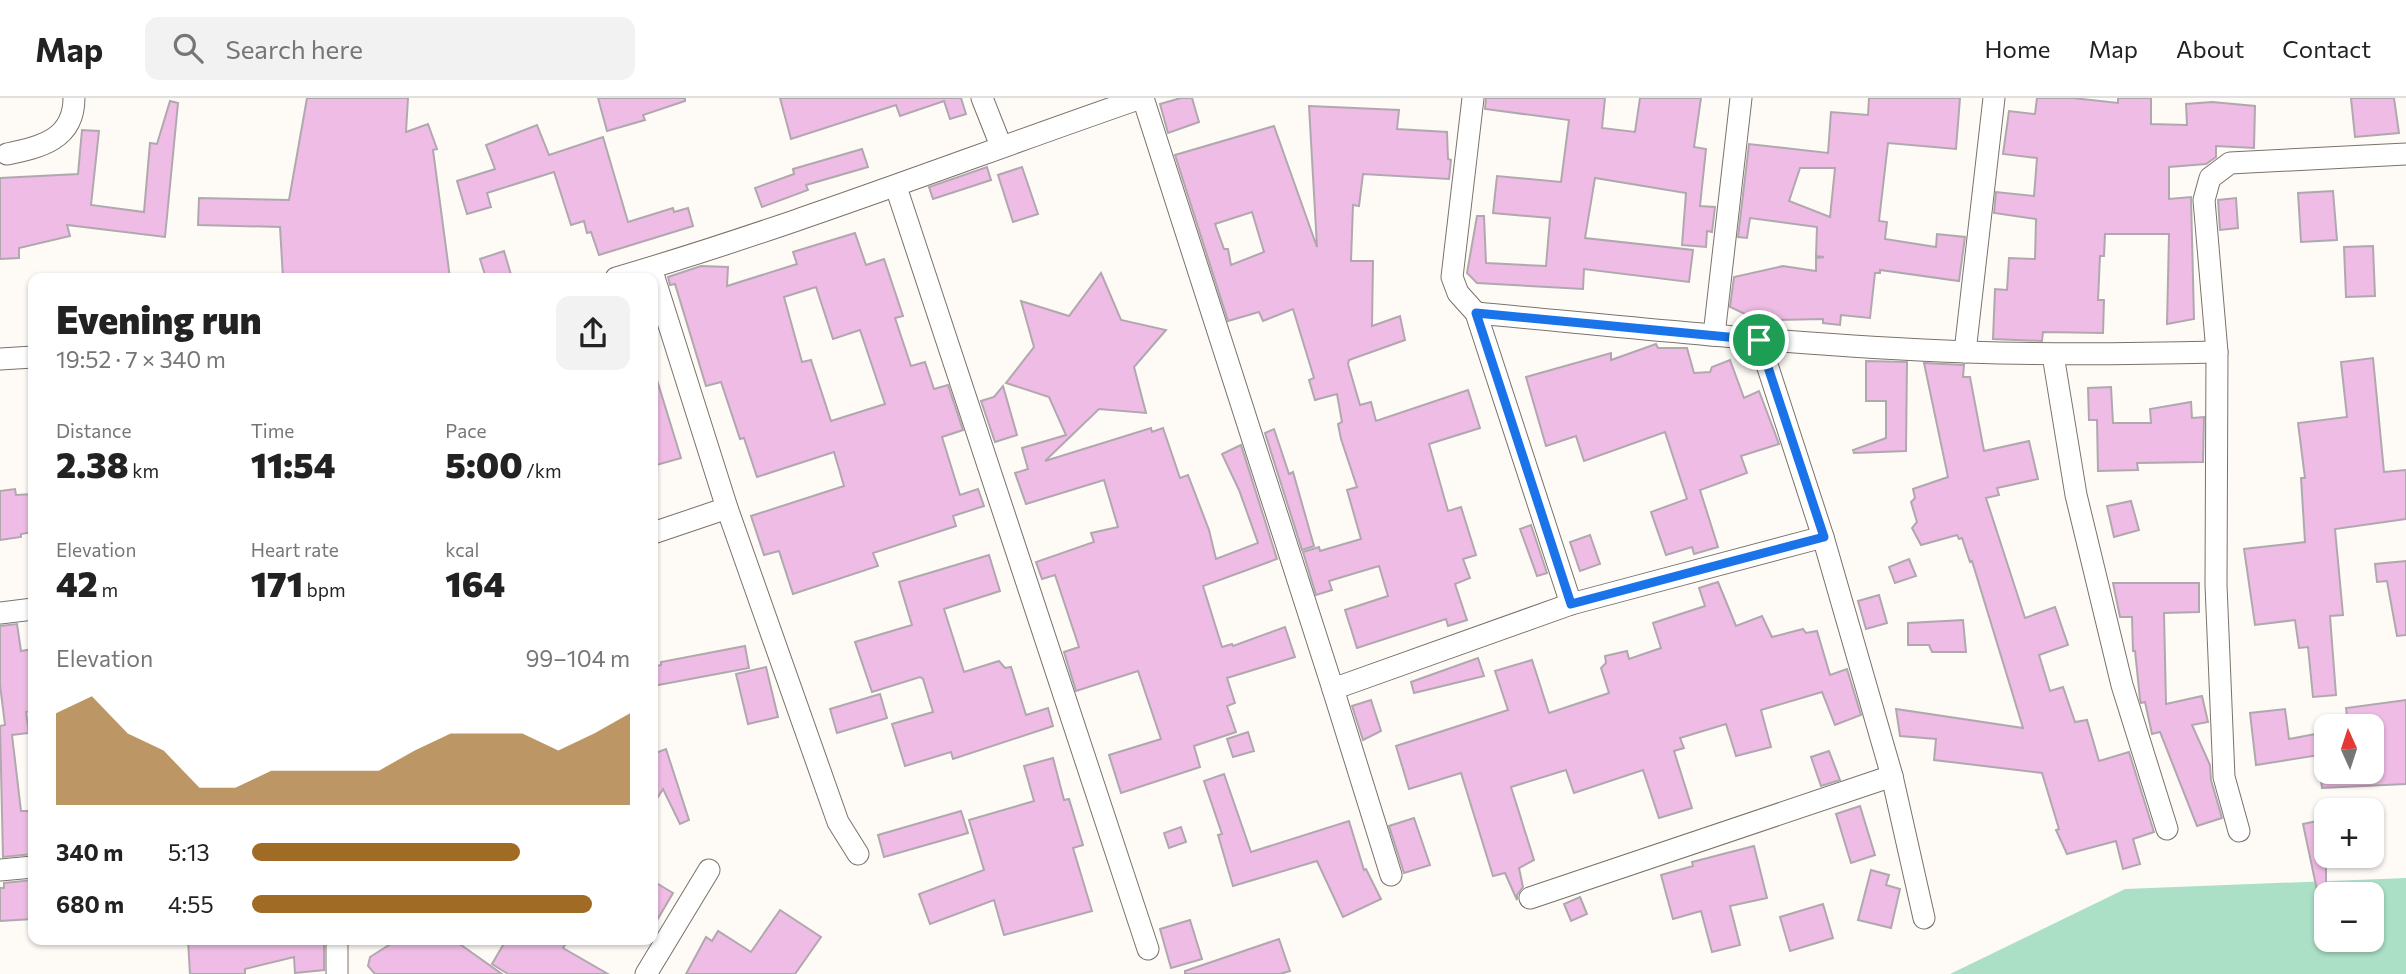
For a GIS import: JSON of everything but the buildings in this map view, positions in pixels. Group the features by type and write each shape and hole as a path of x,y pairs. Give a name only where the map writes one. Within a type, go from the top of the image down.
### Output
{"street":[{"path":"7,153 41,147 62,133 74,110 74,98"},
{"path":"982,98 1001,146"},
{"path":"634,273 896,187 1001,146 1142,98 1391,875"},
{"path":"1473,98 1452,277 1458,293 1476,313 1571,604"},
{"path":"1714,335 1741,98"},
{"path":"1965,352 1994,98"},
{"path":"2239,831 2224,777 2216,584 2217,352 2204,200 2210,178 2230,163 2406,154"},
{"path":"896,187 1148,949"},
{"path":"651,268 653,273"},
{"path":"658,290 727,509 838,822 858,854"},
{"path":"1476,313 1759,340 1965,352 2053,355 2217,352"},
{"path":"1759,340 1824,537 1892,776 1924,918"},
{"path":"2053,355 2076,495 2123,685 2168,830"},
{"path":"0,359 28,357"},
{"path":"658,531 727,509"},
{"path":"1333,689 1571,604 1824,537"},
{"path":"0,614 28,610"},
{"path":"1530,898 1892,776"},
{"path":"0,870 28,867"},
{"path":"646,974 709,870"},
{"path":"337,945 337,974"}],"green space":[{"path":"2406,878 2406,974 1950,974 2125,889"}],"route":[{"path":"1476,313 1759,340 1824,537 1571,604 1476,313"}]}
